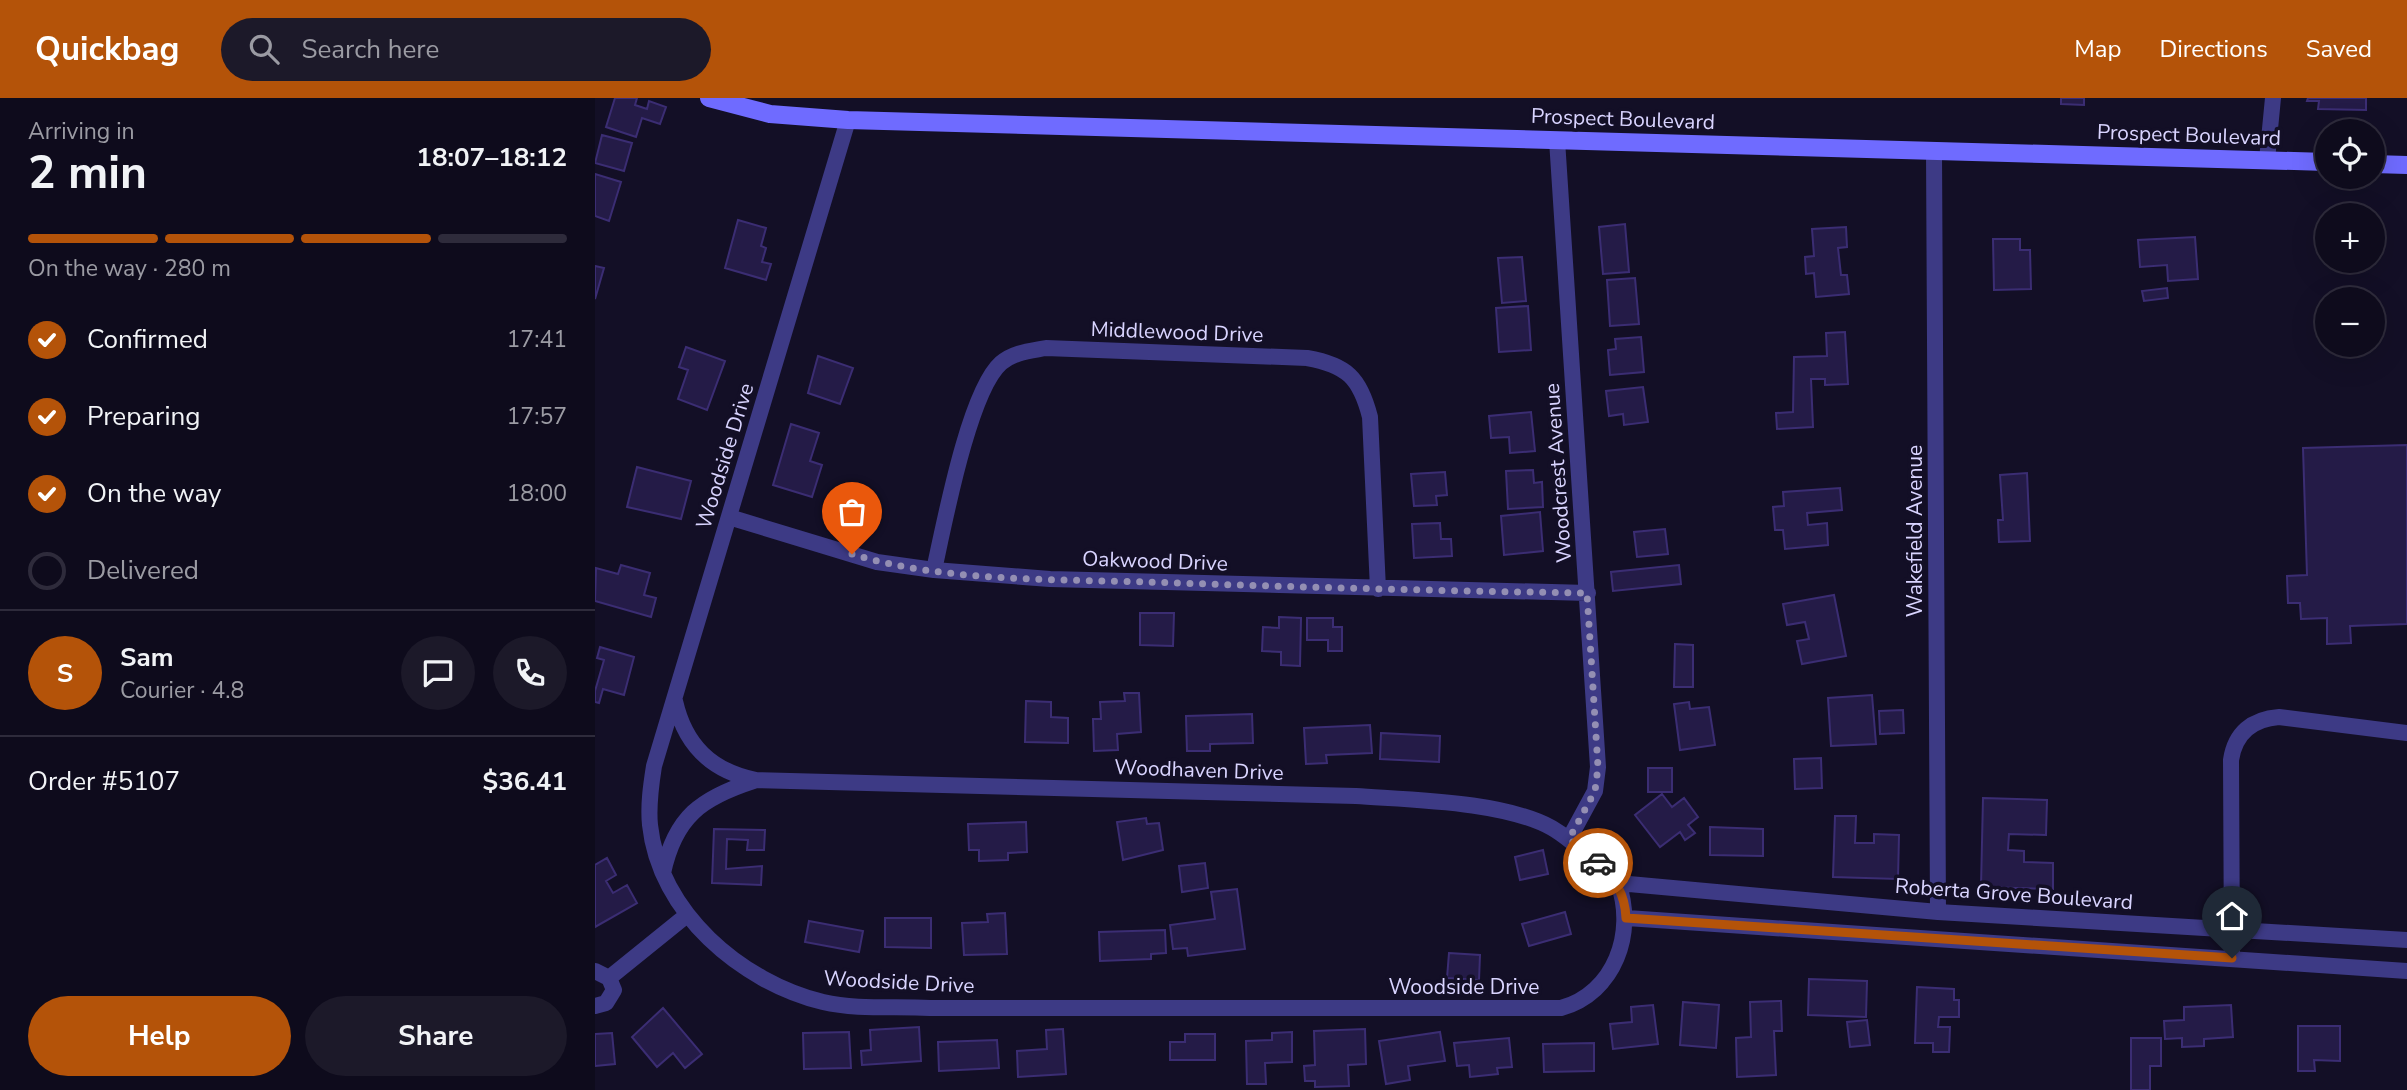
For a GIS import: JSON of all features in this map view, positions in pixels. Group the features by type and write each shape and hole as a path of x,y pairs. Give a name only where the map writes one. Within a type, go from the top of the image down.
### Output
{"main road":[{"name":"Prospect Boulevard","path":"709,98 770,114 848,120 2315,162"},
{"path":"2385,164 2407,164"}],"street":[{"path":"2267,160 2273,98"},
{"name":"Woodside Drive","path":"848,120 654,766 649,823 663,873 687,915 722,950 763,978 798,995 827,1003 930,1008 1561,1008 1572,1005 1598,986 1610,971 1625,934 1626,904 1618,883"},
{"name":"Woodcrest Avenue","path":"1557,140 1598,767 1595,791 1569,839"},
{"name":"Wakefield Avenue","path":"1934,151 1938,912"},
{"name":"Middlewood Drive","path":"934,570 955,475 985,384 1002,361 1017,353 1046,348 1307,358 1339,366 1352,376 1364,391 1370,417 1378,589"},
{"name":"Oakwood Drive","path":"729,517 877,562 934,570 1050,579 1587,593"},
{"name":"Woodhaven Drive","path":"674,699 680,725 695,750 722,769 756,780 1356,796 1490,808 1548,826 1569,839 1618,883"},
{"path":"2232,958 2233,744 2245,729 2265,718 2407,733"},
{"name":"Woodhaven Drive","path":"663,873 670,842 693,811 722,791 756,780"},
{"name":"Roberta Grove Boulevard","path":"1618,883 1938,912 2407,940"},
{"path":"595,1006 606,1003 613,995 602,974 687,915"},
{"path":"1626,918 2407,971"}],"building":[{"path":"615,98 637,98 635,105 647,109 649,101 666,107 660,124 642,118 636,137 606,127"},
{"path":"2061,98 2084,98 2084,105 2061,104"},
{"path":"2308,98 2366,98 2366,110 2318,109 2319,101 2307,101"},
{"path":"602,135 632,143 624,171 595,163"},
{"path":"595,174 621,182 609,221 595,216"},
{"path":"738,220 766,228 761,246 766,248 762,262 771,264 766,280 725,268"},
{"path":"1625,224 1629,272 1603,274 1599,227"},
{"path":"1846,227 1847,247 1838,248 1841,275 1847,275 1849,294 1816,297 1814,273 1806,274 1805,257 1814,256 1812,229"},
{"path":"2195,237 2198,279 2168,281 2167,265 2140,267 2138,240"},
{"path":"1993,239 2020,239 2020,250 2030,250 2031,289 1994,290"},
{"path":"1522,257 1526,301 1502,303 1498,258"},
{"path":"595,266 604,268 595,299"},
{"path":"1635,278 1639,324 1610,326 1607,280"},
{"path":"2167,288 2168,298 2144,301 2142,291"},
{"path":"1528,306 1531,350 1499,352 1496,308"},
{"path":"1845,332 1848,384 1825,385 1825,379 1811,379 1813,427 1777,429 1776,413 1793,412 1794,357 1827,356 1826,333"},
{"path":"1641,337 1644,372 1610,375 1608,350 1616,349 1615,339"},
{"path":"686,347 725,361 707,410 678,399 688,370 679,367"},
{"path":"818,356 853,368 840,404 808,393"},
{"path":"1643,387 1648,422 1624,425 1623,414 1609,416 1606,391"},
{"path":"1531,412 1535,451 1510,453 1509,437 1491,438 1489,416"},
{"path":"791,424 819,433 810,461 822,465 812,497 773,485"},
{"path":"2407,445 2407,624 2350,626 2351,643 2327,644 2327,618 2301,619 2300,603 2288,603 2287,576 2307,575 2303,448"},
{"path":"637,467 691,481 681,519 627,507"},
{"path":"1533,470 1534,483 1542,482 1543,507 1508,509 1506,471"},
{"path":"1445,472 1447,495 1436,496 1437,505 1414,506 1411,474"},
{"path":"2027,473 2030,541 1999,542 1998,520 2003,520 2000,475"},
{"path":"1840,488 1842,510 1807,513 1808,525 1827,523 1828,545 1785,549 1783,530 1775,530 1773,507 1784,506 1783,492"},
{"path":"1540,512 1543,551 1504,555 1501,516"},
{"path":"1440,523 1441,539 1451,539 1452,556 1414,558 1412,524"},
{"path":"1665,529 1668,554 1637,557 1634,532"},
{"path":"621,565 650,573 644,595 656,598 651,617 595,601 596,568 618,574"},
{"path":"1679,565 1681,584 1613,591 1611,572"},
{"path":"1834,595 1846,656 1802,664 1797,641 1809,639 1805,622 1787,625 1783,604"},
{"path":"1140,613 1174,613 1173,646 1140,645"},
{"path":"1279,617 1301,618 1300,666 1281,665 1281,652 1262,651 1263,627 1279,628"},
{"path":"1307,618 1333,618 1333,627 1342,627 1342,651 1328,651 1328,640 1307,640"},
{"path":"1675,644 1693,645 1693,687 1674,687"},
{"path":"600,647 634,657 624,695 603,689 599,703 595,702 595,691 604,660 597,658"},
{"path":"1124,693 1139,693 1141,732 1117,734 1118,750 1094,751 1093,719 1101,719 1100,702 1125,701"},
{"path":"1872,695 1876,744 1831,746 1828,698"},
{"path":"1026,701 1051,702 1051,717 1068,718 1068,743 1025,742"},
{"path":"1689,702 1690,709 1709,707 1715,745 1680,750 1674,704"},
{"path":"1903,710 1904,733 1880,734 1879,711"},
{"path":"1252,714 1253,743 1210,744 1210,751 1187,751 1186,716"},
{"path":"1370,725 1372,753 1326,755 1327,763 1306,764 1304,728"},
{"path":"1381,733 1440,736 1439,762 1380,759"},
{"path":"1821,758 1822,788 1795,789 1794,759"},
{"path":"1648,768 1672,768 1672,792 1648,792"},
{"path":"1662,794 1672,807 1684,798 1698,817 1688,825 1695,833 1685,840 1680,832 1660,847 1635,815"},
{"path":"1983,798 2047,800 2046,835 2009,834 2008,850 2024,851 2024,862 2053,863 2053,889 1981,887"},
{"path":"1835,816 1856,816 1855,843 1874,843 1874,834 1899,835 1898,879 1833,877"},
{"path":"1146,818 1147,824 1159,823 1163,850 1123,860 1117,822"},
{"path":"1026,822 1027,852 1008,853 1008,860 979,861 979,850 969,850 968,824"},
{"path":"1710,827 1763,829 1763,856 1710,855"},
{"path":"714,829 765,830 764,850 747,850 748,840 727,839 726,869 762,866 761,885 712,883"},
{"path":"1543,850 1548,874 1520,880 1515,857"},
{"path":"607,858 616,875 606,881 613,893 627,885 637,903 595,927 595,865"},
{"path":"1205,863 1208,888 1182,892 1179,866"},
{"path":"1237,889 1245,949 1188,956 1187,948 1173,949 1170,925 1215,919 1211,892"},
{"path":"1565,912 1571,934 1529,946 1522,924"},
{"path":"1005,913 1007,954 964,955 962,923 988,922 987,914"},
{"path":"885,918 931,918 931,948 885,947"},
{"path":"809,921 863,931 859,952 805,942"},
{"path":"1165,930 1166,953 1151,954 1151,959 1100,961 1099,932"},
{"path":"1449,953 1480,955 1479,980 1447,978"},
{"path":"1809,979 1867,981 1866,1017 1808,1015"},
{"path":"1917,987 1954,989 1954,1000 1959,1000 1959,1017 1939,1017 1938,1027 1950,1027 1949,1052 1933,1052 1933,1043 1915,1043"},
{"path":"1781,1001 1782,1031 1774,1031 1776,1075 1737,1077 1736,1038 1751,1037 1750,1002"},
{"path":"1683,1002 1719,1005 1716,1048 1680,1045"},
{"path":"1653,1005 1658,1044 1613,1049 1610,1024 1632,1022 1631,1007"},
{"path":"2231,1005 2233,1037 2204,1039 2204,1046 2182,1047 2182,1038 2165,1039 2164,1021 2184,1020 2184,1007"},
{"path":"663,1008 702,1054 685,1068 673,1053 657,1067 632,1037"},
{"path":"1867,1020 1870,1045 1850,1047 1847,1022"},
{"path":"2298,1026 2340,1026 2340,1061 2314,1060 2315,1071 2298,1071"},
{"path":"919,1027 921,1061 862,1065 861,1051 871,1050 870,1030"},
{"path":"1063,1029 1066,1074 1018,1077 1017,1051 1047,1049 1046,1030"},
{"path":"1365,1029 1366,1064 1348,1065 1349,1086 1315,1087 1315,1081 1305,1081 1304,1066 1315,1065 1314,1031"},
{"path":"849,1032 851,1068 804,1069 803,1033"},
{"path":"1292,1032 1292,1062 1265,1063 1266,1084 1247,1084 1246,1041 1272,1040 1272,1033"},
{"path":"1440,1032 1445,1061 1408,1066 1410,1080 1386,1084 1379,1041"},
{"path":"612,1033 615,1064 595,1066 595,1034"},
{"path":"1185,1034 1215,1034 1215,1060 1170,1060 1170,1042 1185,1042"},
{"path":"1509,1038 1512,1067 1497,1068 1498,1074 1470,1077 1469,1065 1457,1066 1454,1043"},
{"path":"2131,1038 2161,1038 2161,1066 2150,1066 2150,1090 2131,1090"},
{"path":"997,1040 999,1068 939,1071 938,1042"},
{"path":"1594,1043 1594,1071 1544,1072 1543,1044"}],"way so far":[{"path":"852,554 877,562 934,570 1050,579 1587,593 1598,767 1595,791 1569,839 1598,863"}],"route":[{"path":"1598,863 1618,883 1626,904 1626,918 2232,958"}]}
